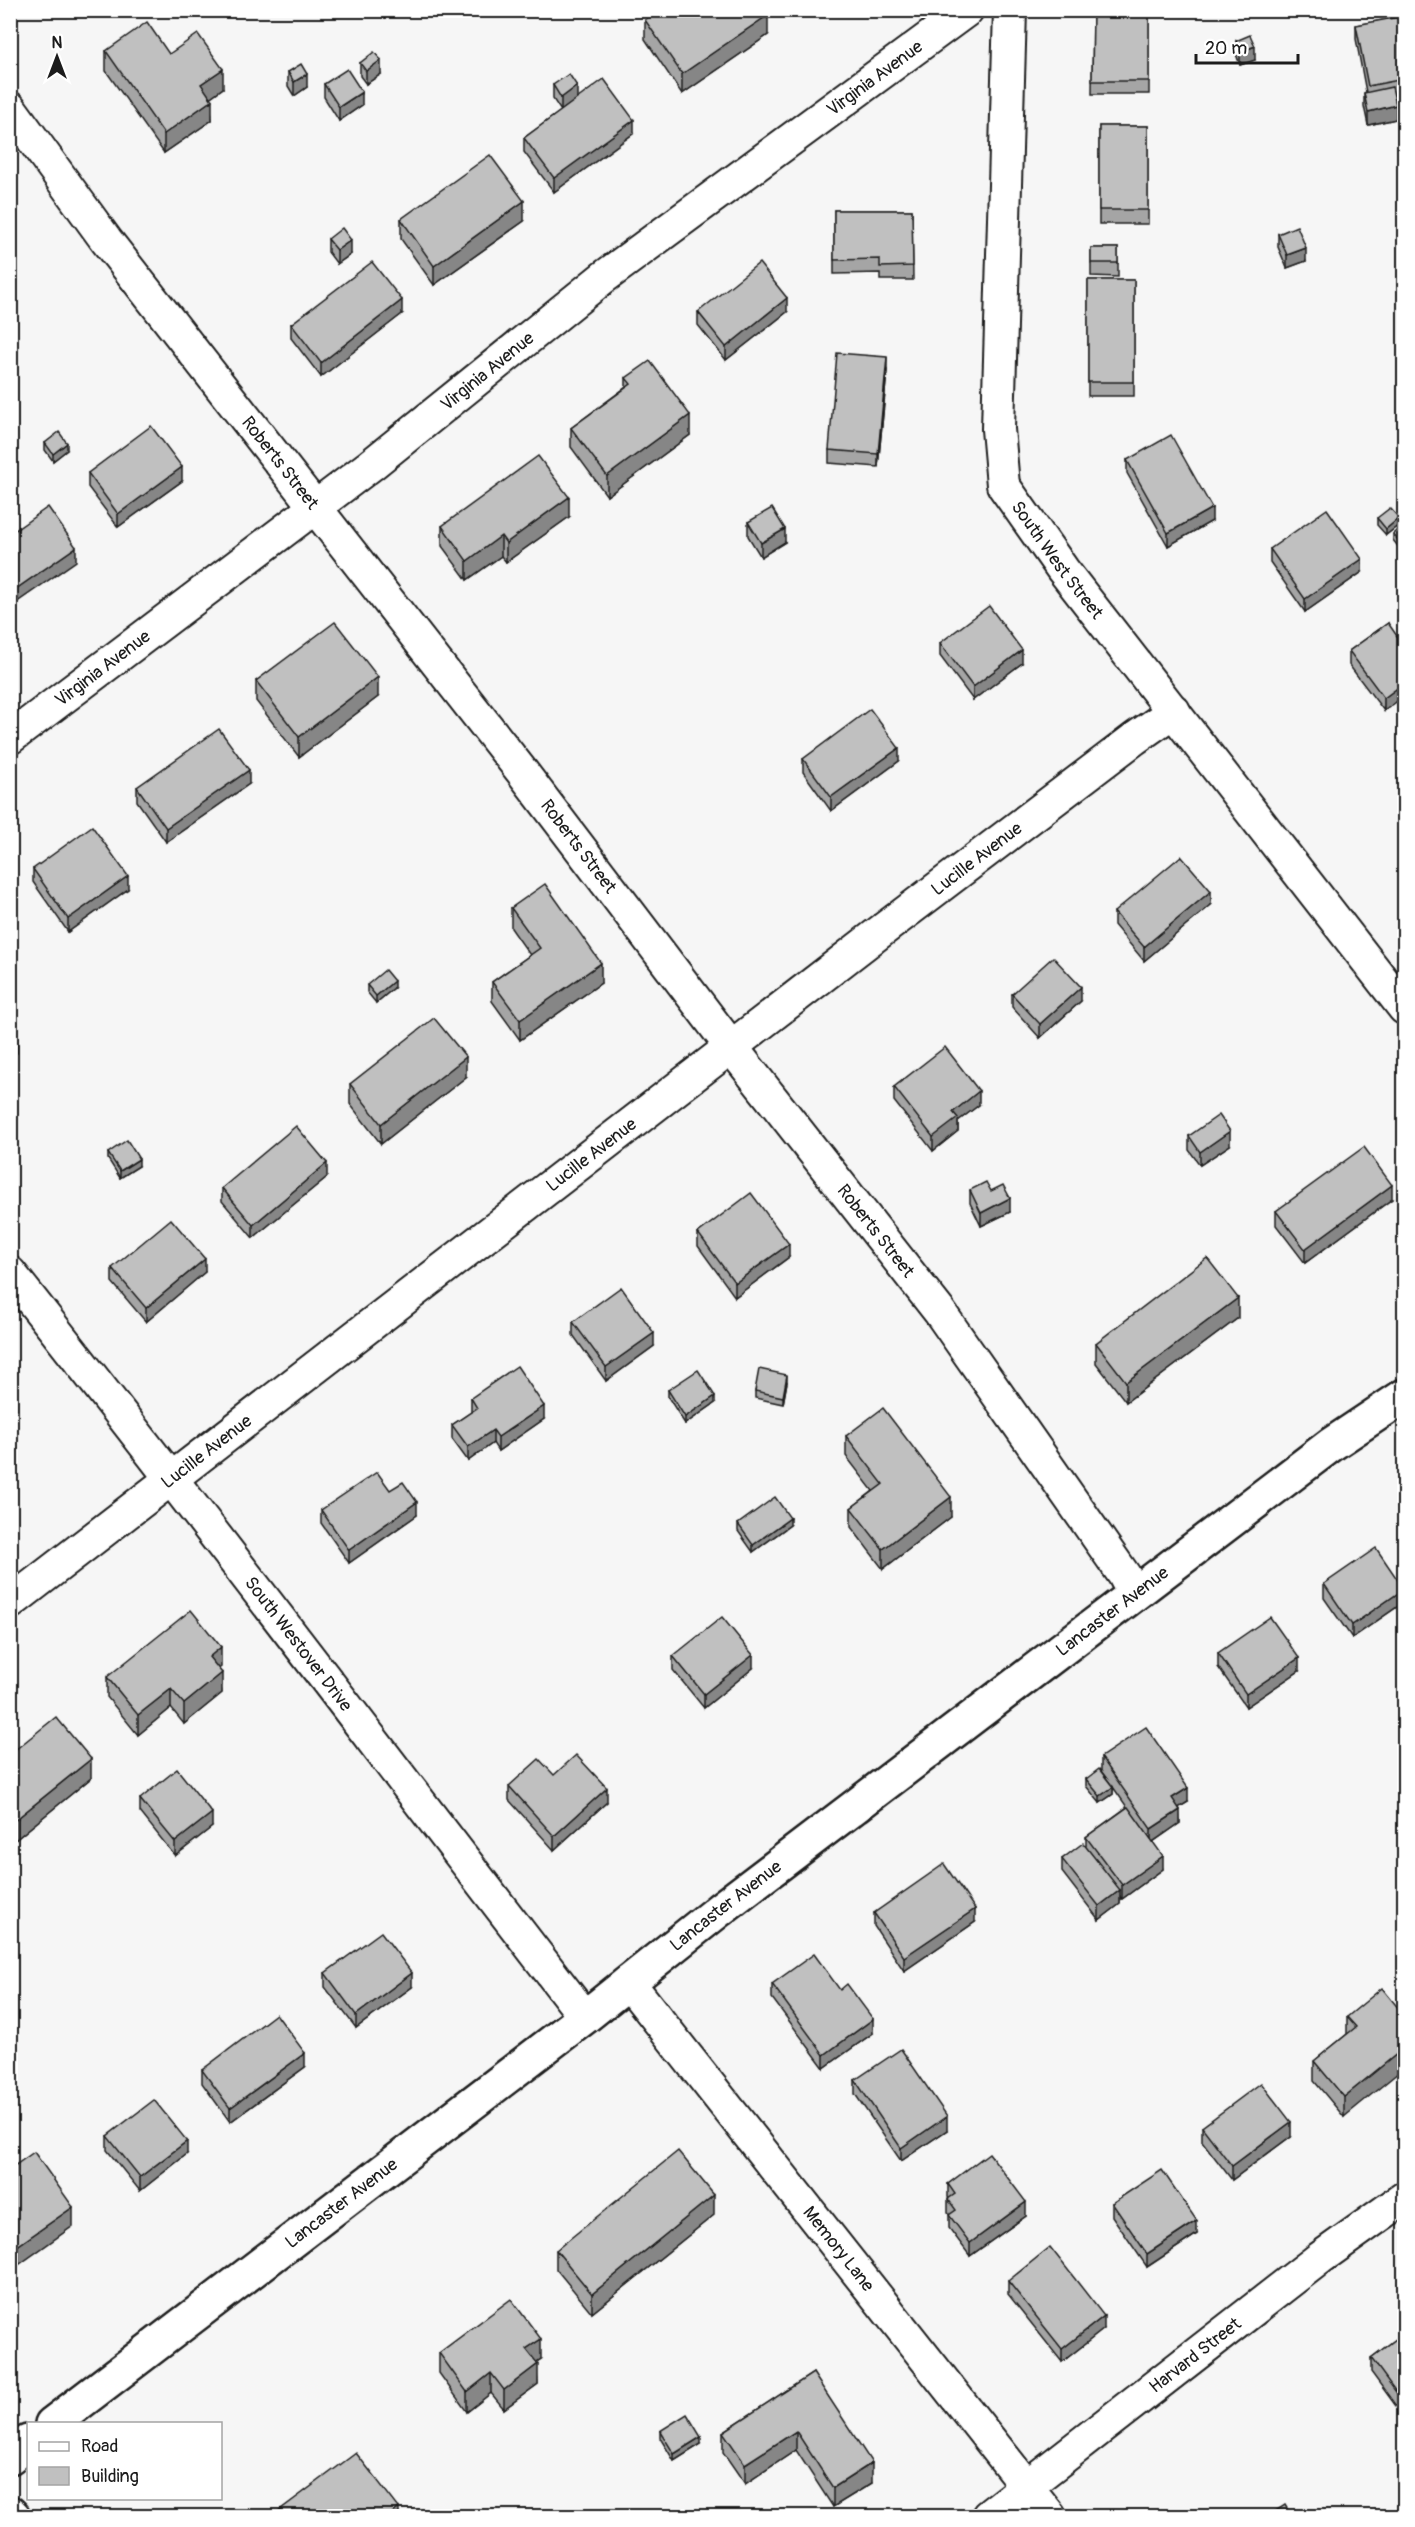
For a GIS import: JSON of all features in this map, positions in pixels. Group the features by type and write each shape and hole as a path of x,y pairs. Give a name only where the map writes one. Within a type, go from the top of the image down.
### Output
{"main road":[{"name":"Lancaster Avenue","path":"55,2422 585,2017 728,1903 1134,1594 1332,1444 1404,1396"}],"street":[{"name":"Virginia Avenue","path":"10,738 315,508 604,278 967,10"},
{"name":"South West Street","path":"1010,10 998,418 1003,485 1063,570 1404,1008"},
{"name":"Roberts Street","path":"10,108 106,240 523,773 732,1048 939,1311 1124,1575 1134,1594"},
{"name":"Lucille Avenue","path":"10,1603 876,935 1174,711"},
{"name":"South Westover Drive","path":"10,1273 173,1478 379,1751 585,2017"},
{"name":"Memory Lane","path":"628,1982 1050,2517"},
{"name":"Harvard Street","path":"988,2517 1028,2488 1150,2388 1301,2272 1404,2198"},
{"path":"10,2512 14,2517"}],"building":[{"path":"658,10 765,10 768,15 682,74 645,20"},
{"path":"1093,10 1149,10 1149,81 1092,81"},
{"path":"1404,16 1404,79 1368,86 1356,25"},
{"path":"147,22 169,54 198,34 223,69 201,84 212,100 164,134 106,51"},
{"path":"1250,35 1255,46 1240,52 1236,41"},
{"path":"374,52 381,60 366,71 360,63"},
{"path":"301,64 307,74 294,82 288,72"},
{"path":"347,69 362,92 339,107 324,84"},
{"path":"569,74 577,86 561,98 553,85"},
{"path":"604,79 634,120 554,178 524,138"},
{"path":"1392,87 1396,105 1368,112 1364,93"},
{"path":"1099,126 1148,126 1148,210 1099,210"},
{"path":"490,155 524,201 434,266 401,219"},
{"path":"834,210 912,210 913,266 880,267 880,259 834,260"},
{"path":"1297,226 1306,248 1287,255 1278,234"},
{"path":"342,228 351,240 337,250 328,239"},
{"path":"1091,248 1118,248 1118,263 1091,263"},
{"path":"372,262 402,300 321,363 291,324"},
{"path":"759,263 787,298 726,347 698,312"},
{"path":"1088,280 1134,280 1134,382 1088,382"},
{"path":"837,353 887,357 878,454 829,450"},
{"path":"650,361 690,415 607,476 571,428 631,384 626,378"},
{"path":"151,426 182,467 118,514 88,473"},
{"path":"59,432 67,443 53,454 45,443"},
{"path":"1171,435 1212,508 1168,533 1127,460"},
{"path":"538,456 569,497 506,543 501,536 467,561 442,526"},
{"path":"48,507 76,547 10,593 10,534"},
{"path":"772,508 785,529 761,543 748,522"},
{"path":"1390,508 1399,518 1386,529 1377,518"},
{"path":"1327,509 1362,559 1305,599 1270,549"},
{"path":"1404,524 1404,547 1393,534"},
{"path":"989,606 1022,650 973,687 940,643"},
{"path":"335,622 378,677 299,737 256,681"},
{"path":"1388,623 1404,646 1404,683 1384,698 1349,651"},
{"path":"870,709 899,748 831,797 803,759"},
{"path":"219,729 249,770 166,828 137,787"},
{"path":"92,826 128,876 68,919 33,869"},
{"path":"1181,856 1211,891 1144,947 1114,912"},
{"path":"545,884 601,963 520,1020 492,982 540,948 511,908"},
{"path":"1053,957 1081,987 1040,1024 1012,994"},
{"path":"385,970 394,981 376,996 367,985"},
{"path":"434,1018 466,1057 381,1124 350,1084"},
{"path":"10,1023 17,1033 10,1037"},
{"path":"945,1047 979,1091 953,1112 958,1118 933,1137 894,1087"},
{"path":"1219,1115 1230,1131 1200,1152 1189,1136"},
{"path":"296,1126 327,1163 253,1225 222,1188"},
{"path":"127,1140 139,1159 120,1171 108,1153"},
{"path":"1364,1147 1392,1185 1305,1249 1276,1211"},
{"path":"986,1182 991,1191 1003,1185 1010,1198 981,1213 970,1190"},
{"path":"751,1193 789,1244 735,1283 698,1233"},
{"path":"171,1219 205,1259 146,1308 112,1268"},
{"path":"1207,1258 1238,1298 1126,1382 1096,1343"},
{"path":"621,1287 654,1333 606,1367 573,1322"},
{"path":"517,1366 544,1406 498,1437 493,1430 468,1447 452,1425 477,1408 471,1398"},
{"path":"759,1369 787,1375 783,1397 755,1391"},
{"path":"698,1370 715,1396 685,1417 668,1390"},
{"path":"10,1383 16,1391 10,1395"},
{"path":"883,1408 951,1497 883,1549 851,1508 883,1484 846,1436"},
{"path":"377,1472 390,1490 403,1482 417,1502 349,1550 321,1510"},
{"path":"775,1497 790,1518 753,1545 738,1524"},
{"path":"1376,1548 1404,1589 1352,1625 1324,1584"},
{"path":"191,1610 221,1647 209,1657 222,1673 184,1704 171,1689 138,1715 107,1677"},
{"path":"722,1617 753,1655 704,1694 673,1656"},
{"path":"1270,1617 1299,1658 1246,1694 1218,1653"},
{"path":"56,1717 91,1759 14,1821 10,1817 10,1754"},
{"path":"1146,1727 1188,1788 1172,1798 1180,1810 1151,1829 1101,1757"},
{"path":"576,1755 607,1788 554,1836 509,1786 539,1759 554,1775"},
{"path":"177,1769 212,1813 175,1842 140,1799"},
{"path":"1099,1769 1113,1787 1100,1796 1086,1779"},
{"path":"1128,1807 1163,1856 1122,1885 1086,1837"},
{"path":"1083,1843 1120,1890 1099,1906 1062,1859"},
{"path":"944,1864 975,1909 904,1957 874,1913"},
{"path":"381,1932 412,1973 356,2015 325,1973"},
{"path":"814,1954 840,1990 847,1984 873,2019 824,2055 772,1984"},
{"path":"1382,1988 1404,2015 1404,2048 1344,2097 1314,2061 1356,2027 1347,2017"},
{"path":"276,2014 305,2053 230,2108 202,2070"},
{"path":"901,2049 947,2116 901,2148 855,2080"},
{"path":"1261,2083 1291,2122 1232,2166 1202,2127"},
{"path":"154,2100 187,2141 140,2177 107,2136"},
{"path":"678,2151 714,2195 592,2294 556,2250"},
{"path":"34,2152 73,2207 10,2251 10,2169"},
{"path":"989,2153 1026,2202 970,2243 949,2215 956,2210 948,2199 955,2194 948,2184"},
{"path":"1162,2170 1197,2221 1147,2254 1112,2203"},
{"path":"1050,2247 1104,2316 1062,2349 1008,2281"},
{"path":"511,2299 541,2339 526,2349 538,2364 504,2390 491,2373 467,2392 439,2353"},
{"path":"1404,2333 1404,2403 1371,2358"},
{"path":"813,2373 872,2463 833,2488 796,2431 745,2464 723,2432"},
{"path":"687,2414 701,2437 674,2454 660,2431"},
{"path":"356,2453 399,2508 387,2517 274,2517 273,2515"},
{"path":"1285,2505 1292,2517 1266,2517"},
{"path":"1246,2512 1249,2517 1239,2517"}]}
